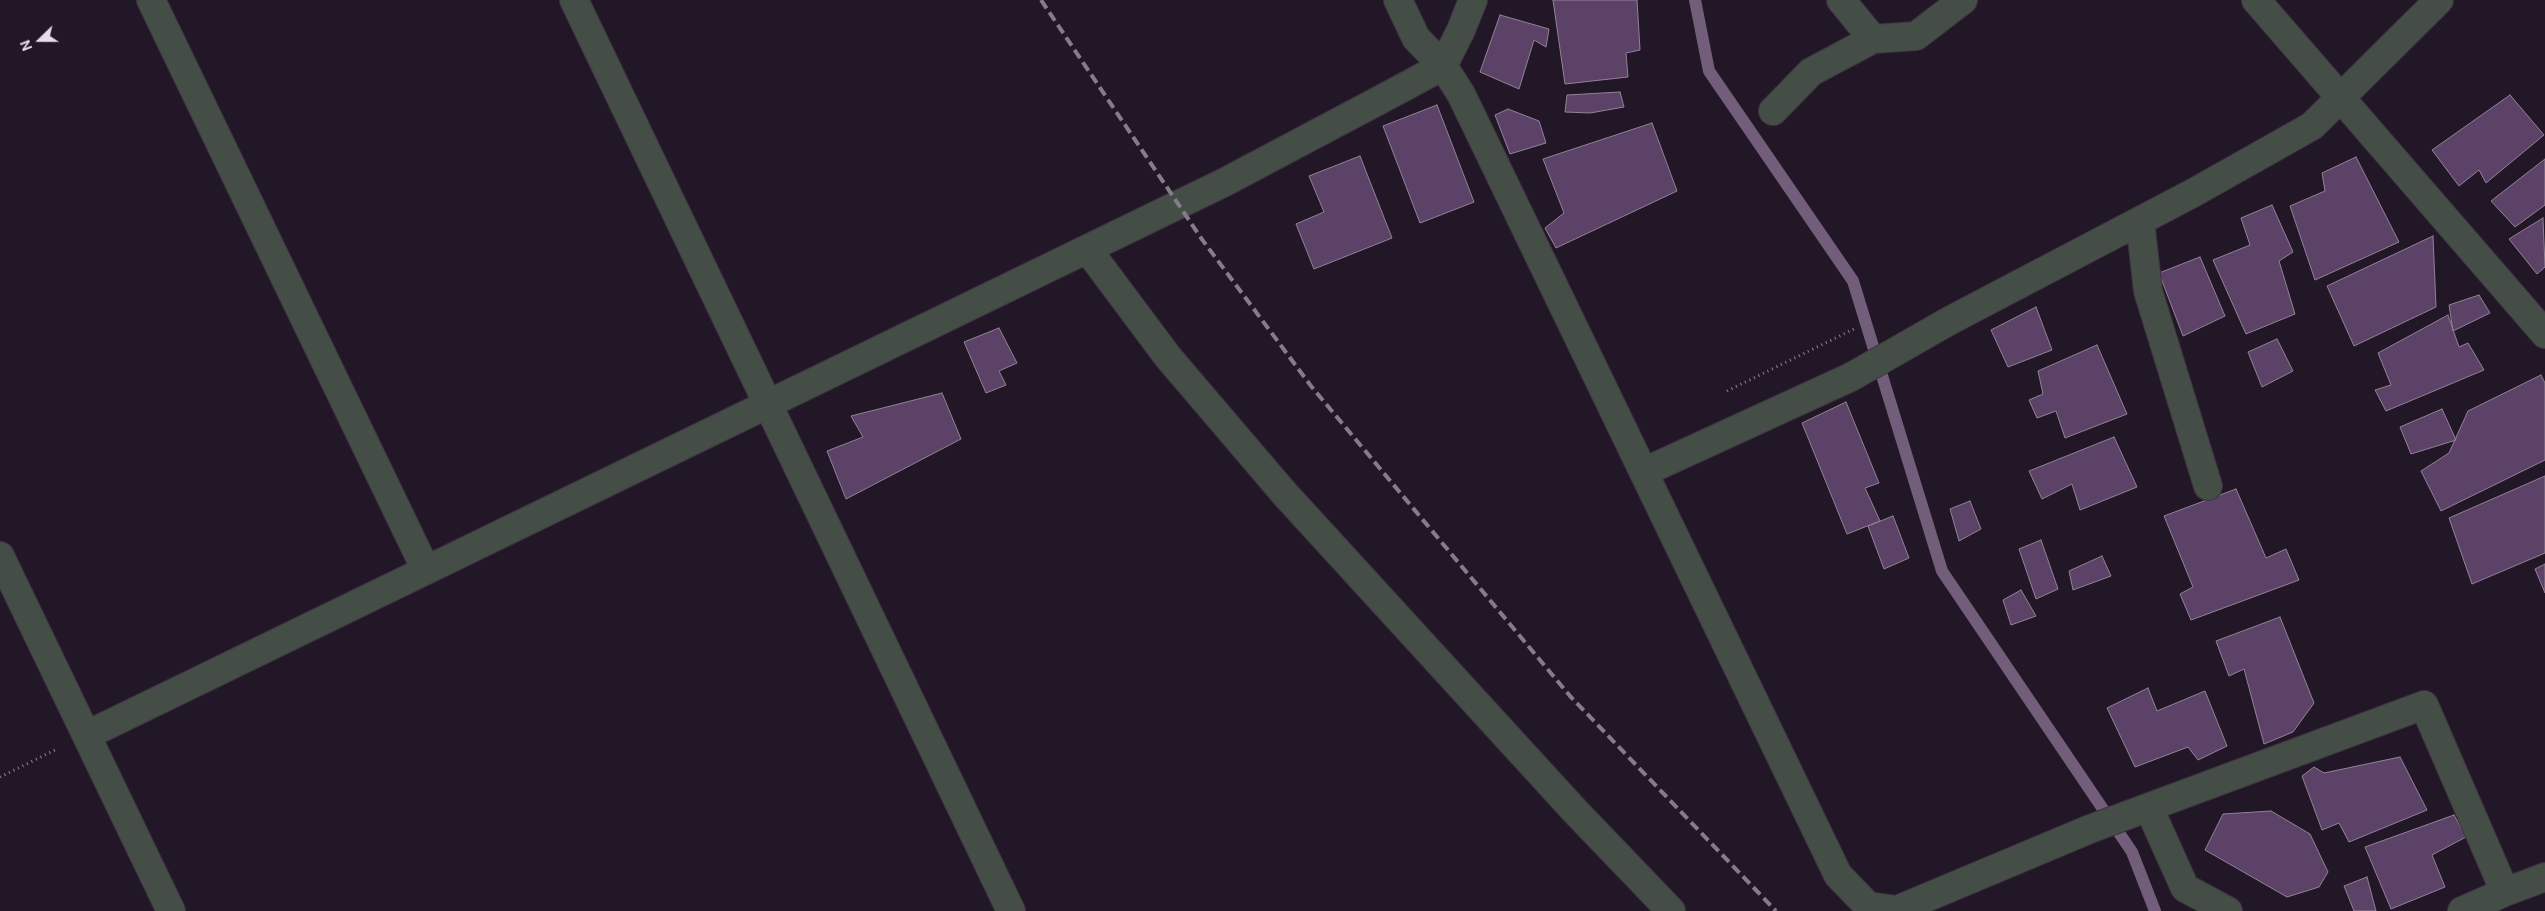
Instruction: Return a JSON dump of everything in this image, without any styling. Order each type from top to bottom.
[{"type":"street","points":[[152,0],[426,570]]},
{"type":"street","points":[[574,0],[1011,911]]},
{"type":"street","points":[[1398,0],[1416,38],[1443,66],[1461,94],[1838,875],[1868,906],[1897,910],[2090,829],[2424,705],[2505,892]]},
{"type":"street","points":[[87,735],[1225,182],[1443,66],[1473,0]]},
{"type":"street","points":[[1841,0],[1873,39]]},
{"type":"street","points":[[1773,111],[1811,72],[1873,39],[1916,36],[1963,0]]},
{"type":"street","points":[[2256,0],[2545,334]]},
{"type":"street","points":[[1644,472],[1851,377],[1949,321],[2140,221],[2312,126],[2439,0]]},
{"type":"street","points":[[2140,221],[2148,291],[2208,486]]},
{"type":"street","points":[[1088,250],[1168,357],[1284,493],[1575,811],[1671,911]]},
{"type":"street","points":[[0,556],[171,911]]},
{"type":"street","points":[[2149,808],[2185,888],[2228,911]]},
{"type":"street","points":[[2462,911],[2545,877]]},
{"type":"path","points":[[1723,393],[1854,328]]},
{"type":"path","points":[[0,776],[87,735]]},
{"type":"building","points":[[1553,0],[1637,0],[1640,50],[1626,53],[1628,77],[1565,84]]},
{"type":"building","points":[[1500,15],[1549,29],[1546,47],[1534,40],[1519,89],[1480,72]]},
{"type":"building","points":[[1620,92],[1624,107],[1590,113],[1565,112],[1567,95]]},
{"type":"building","points":[[2510,95],[2544,135],[2486,183],[2479,170],[2459,186],[2432,150]]},
{"type":"building","points":[[1437,105],[1474,202],[1420,223],[1383,126]]},
{"type":"building","points":[[1508,109],[1539,121],[1546,143],[1510,154],[1495,115]]},
{"type":"building","points":[[1652,123],[1677,191],[1556,248],[1545,228],[1564,213],[1543,159]]},
{"type":"building","points":[[1360,156],[1392,238],[1314,269],[1296,224],[1324,212],[1309,176]]},
{"type":"building","points":[[2356,157],[2399,242],[2315,280],[2290,206],[2325,191],[2322,173]]},
{"type":"building","points":[[2545,159],[2545,205],[2515,227],[2491,201]]},
{"type":"building","points":[[2272,205],[2293,252],[2279,261],[2295,314],[2246,334],[2213,260],[2250,245],[2241,218]]},
{"type":"building","points":[[2543,218],[2545,267],[2537,274],[2509,239]]},
{"type":"building","points":[[2433,236],[2436,307],[2354,346],[2327,286]]},
{"type":"building","points":[[2200,257],[2225,316],[2183,336],[2159,273]]},
{"type":"building","points":[[2479,295],[2490,313],[2453,331],[2449,305]]},
{"type":"building","points":[[2036,307],[2052,350],[2008,367],[1991,330]]},
{"type":"building","points":[[2448,315],[2459,347],[2468,343],[2484,370],[2386,411],[2375,390],[2391,385],[2378,353]]},
{"type":"building","points":[[999,328],[1017,363],[999,371],[1006,385],[986,393],[964,342]]},
{"type":"building","points":[[2277,339],[2293,371],[2262,387],[2248,352]]},
{"type":"building","points":[[2097,345],[2127,414],[2065,438],[2056,411],[2037,418],[2029,400],[2043,394],[2038,371]]},
{"type":"building","points":[[2541,375],[2545,383],[2545,460],[2441,511],[2421,471],[2449,453],[2468,411]]},
{"type":"building","points":[[942,393],[961,439],[846,499],[827,451],[863,437],[851,416]]},
{"type":"building","points":[[1846,402],[1879,483],[1865,488],[1880,521],[1847,534],[1802,423]]},
{"type":"building","points":[[2442,409],[2456,440],[2411,454],[2400,427]]},
{"type":"building","points":[[2114,437],[2137,487],[2080,510],[2072,484],[2042,499],[2029,471]]},
{"type":"building","points":[[2545,476],[2545,553],[2472,584],[2449,518]]},
{"type":"building","points":[[2236,489],[2266,558],[2286,549],[2299,580],[2191,620],[2180,594],[2193,587],[2164,516]]},
{"type":"building","points":[[1970,501],[1981,529],[1959,541],[1950,509]]},
{"type":"building","points":[[1893,516],[1909,558],[1884,569],[1868,526]]},
{"type":"building","points":[[2041,540],[2058,589],[2036,599],[2019,549]]},
{"type":"building","points":[[2102,556],[2111,576],[2073,590],[2069,571]]},
{"type":"building","points":[[2545,564],[2545,593],[2535,569]]},
{"type":"building","points":[[2021,590],[2036,616],[2011,625],[2003,600]]},
{"type":"building","points":[[2280,617],[2314,703],[2293,732],[2264,744],[2244,669],[2229,676],[2216,641]]},
{"type":"building","points":[[2148,688],[2157,711],[2205,691],[2227,746],[2198,760],[2188,747],[2135,767],[2107,708]]},
{"type":"building","points":[[2400,757],[2427,810],[2349,842],[2339,823],[2322,830],[2302,776],[2314,767],[2324,773]]},
{"type":"building","points":[[2271,811],[2310,834],[2328,872],[2319,887],[2287,897],[2205,850],[2223,814]]},
{"type":"building","points":[[2454,815],[2466,837],[2432,855],[2445,887],[2391,909],[2365,847]]},
{"type":"building","points":[[2367,877],[2376,911],[2354,911],[2344,886]]},
{"type":"waterway","points":[[1695,0],[1709,71],[1853,281],[1942,571],[2132,852],[2155,911]]},
{"type":"railway","points":[[1041,0],[1201,238],[1311,386],[1570,696],[1776,911]]}]
